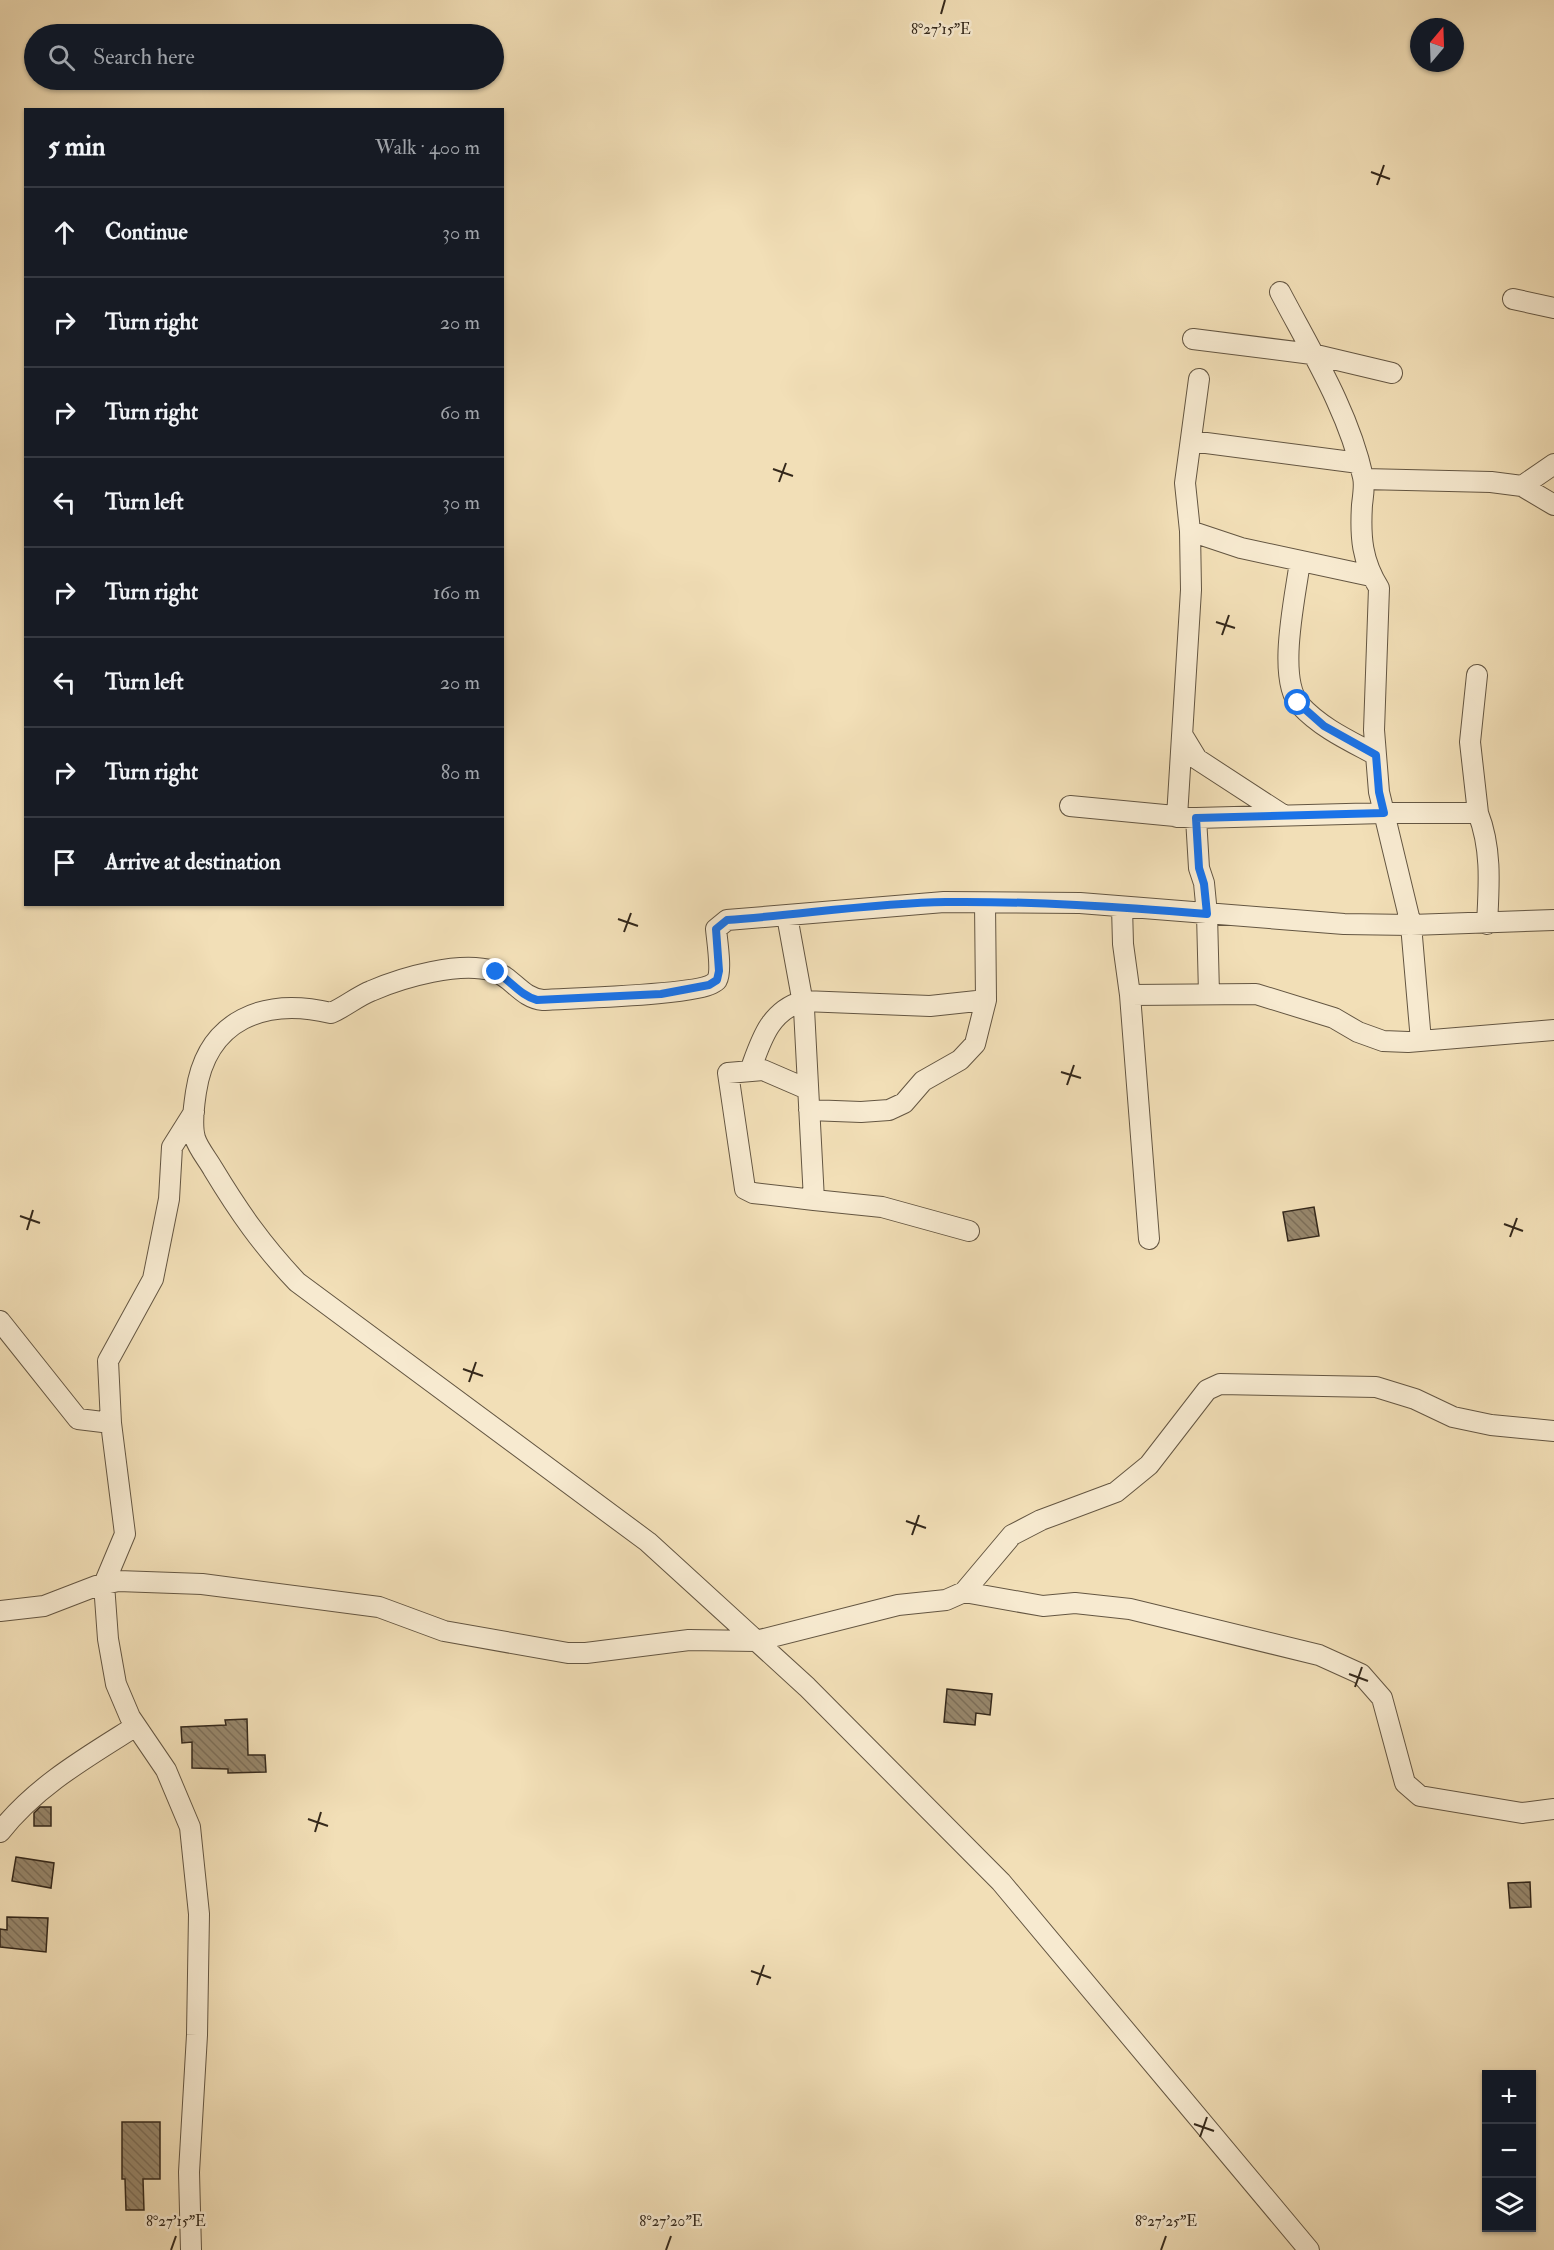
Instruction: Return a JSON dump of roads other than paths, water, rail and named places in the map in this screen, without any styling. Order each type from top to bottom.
[{"type":"street","points":[[1280,292],[1339,405],[1361,471],[1360,530],[1363,555],[1371,576],[1379,588],[1376,655],[1376,755],[1379,792],[1411,925],[1421,1041]]},
{"type":"street","points":[[1513,299],[1554,308]]},
{"type":"street","points":[[1193,339],[1312,354],[1392,373]]},
{"type":"street","points":[[1199,379],[1185,483],[1190,531],[1191,590],[1183,736],[1187,818],[1204,884],[1209,994]]},
{"type":"street","points":[[1191,441],[1361,471],[1522,486],[1554,505]]},
{"type":"street","points":[[1522,486],[1554,464]]},
{"type":"street","points":[[1190,531],[1241,548],[1371,576]]},
{"type":"street","points":[[1300,561],[1289,645],[1289,683],[1298,703],[1324,726],[1376,755]]},
{"type":"street","points":[[1477,675],[1470,742],[1478,813],[1485,832],[1489,879],[1487,924]]},
{"type":"street","points":[[1183,736],[1197,759],[1283,815]]},
{"type":"street","points":[[1070,806],[1187,818],[1478,813]]},
{"type":"street","points":[[809,1110],[861,1112],[888,1110],[904,1103],[923,1081],[960,1059],[975,1044],[986,1000],[985,903]]},
{"type":"street","points":[[1309,2250],[1001,1882],[807,1687],[648,1542],[297,1282],[263,1246],[237,1209],[195,1138],[194,1112],[203,1063],[215,1042],[231,1024],[259,1010],[309,1008],[331,1013],[370,991],[429,973],[478,967],[496,972],[512,981],[530,998],[543,1000],[661,994],[700,987],[717,980],[719,971],[716,929],[727,920],[867,907],[1080,903],[1332,923],[1487,924],[1554,920]]},
{"type":"street","points":[[1122,907],[1123,944],[1130,995],[1149,1239]]},
{"type":"street","points":[[787,915],[803,1001],[814,1200]]},
{"type":"street","points":[[1130,995],[1256,994],[1334,1018],[1358,1032],[1383,1041],[1421,1041],[1554,1030]]},
{"type":"street","points":[[750,1071],[768,1025],[790,1005],[803,1001],[930,1006],[986,1000]]},
{"type":"street","points":[[807,1089],[763,1070],[728,1073],[745,1189],[753,1192],[882,1207],[969,1231]]},
{"type":"street","points":[[191,2250],[189,2172],[197,2035],[199,1914],[190,1827],[166,1770],[136,1726],[116,1684],[108,1639],[104,1584],[124,1534],[111,1423],[108,1361],[153,1279],[169,1199],[172,1147],[194,1112]]},
{"type":"street","points":[[0,1321],[78,1419],[111,1423]]},
{"type":"street","points":[[0,1611],[44,1606],[104,1584],[148,1581],[202,1584],[354,1603],[404,1614],[444,1631],[568,1653],[586,1653],[682,1641],[756,1641],[898,1605],[946,1600],[964,1592],[1012,1535],[1041,1520],[1116,1492],[1149,1465],[1207,1390],[1220,1384],[1376,1387],[1415,1399],[1453,1417],[1491,1425],[1554,1431]]},
{"type":"street","points":[[964,1592],[1043,1606],[1075,1603],[1130,1609],[1319,1655],[1361,1674],[1382,1698],[1405,1783],[1412,1792],[1469,1806],[1522,1813],[1554,1809]]},
{"type":"street","points":[[0,1832],[61,1773],[136,1726]]}]
